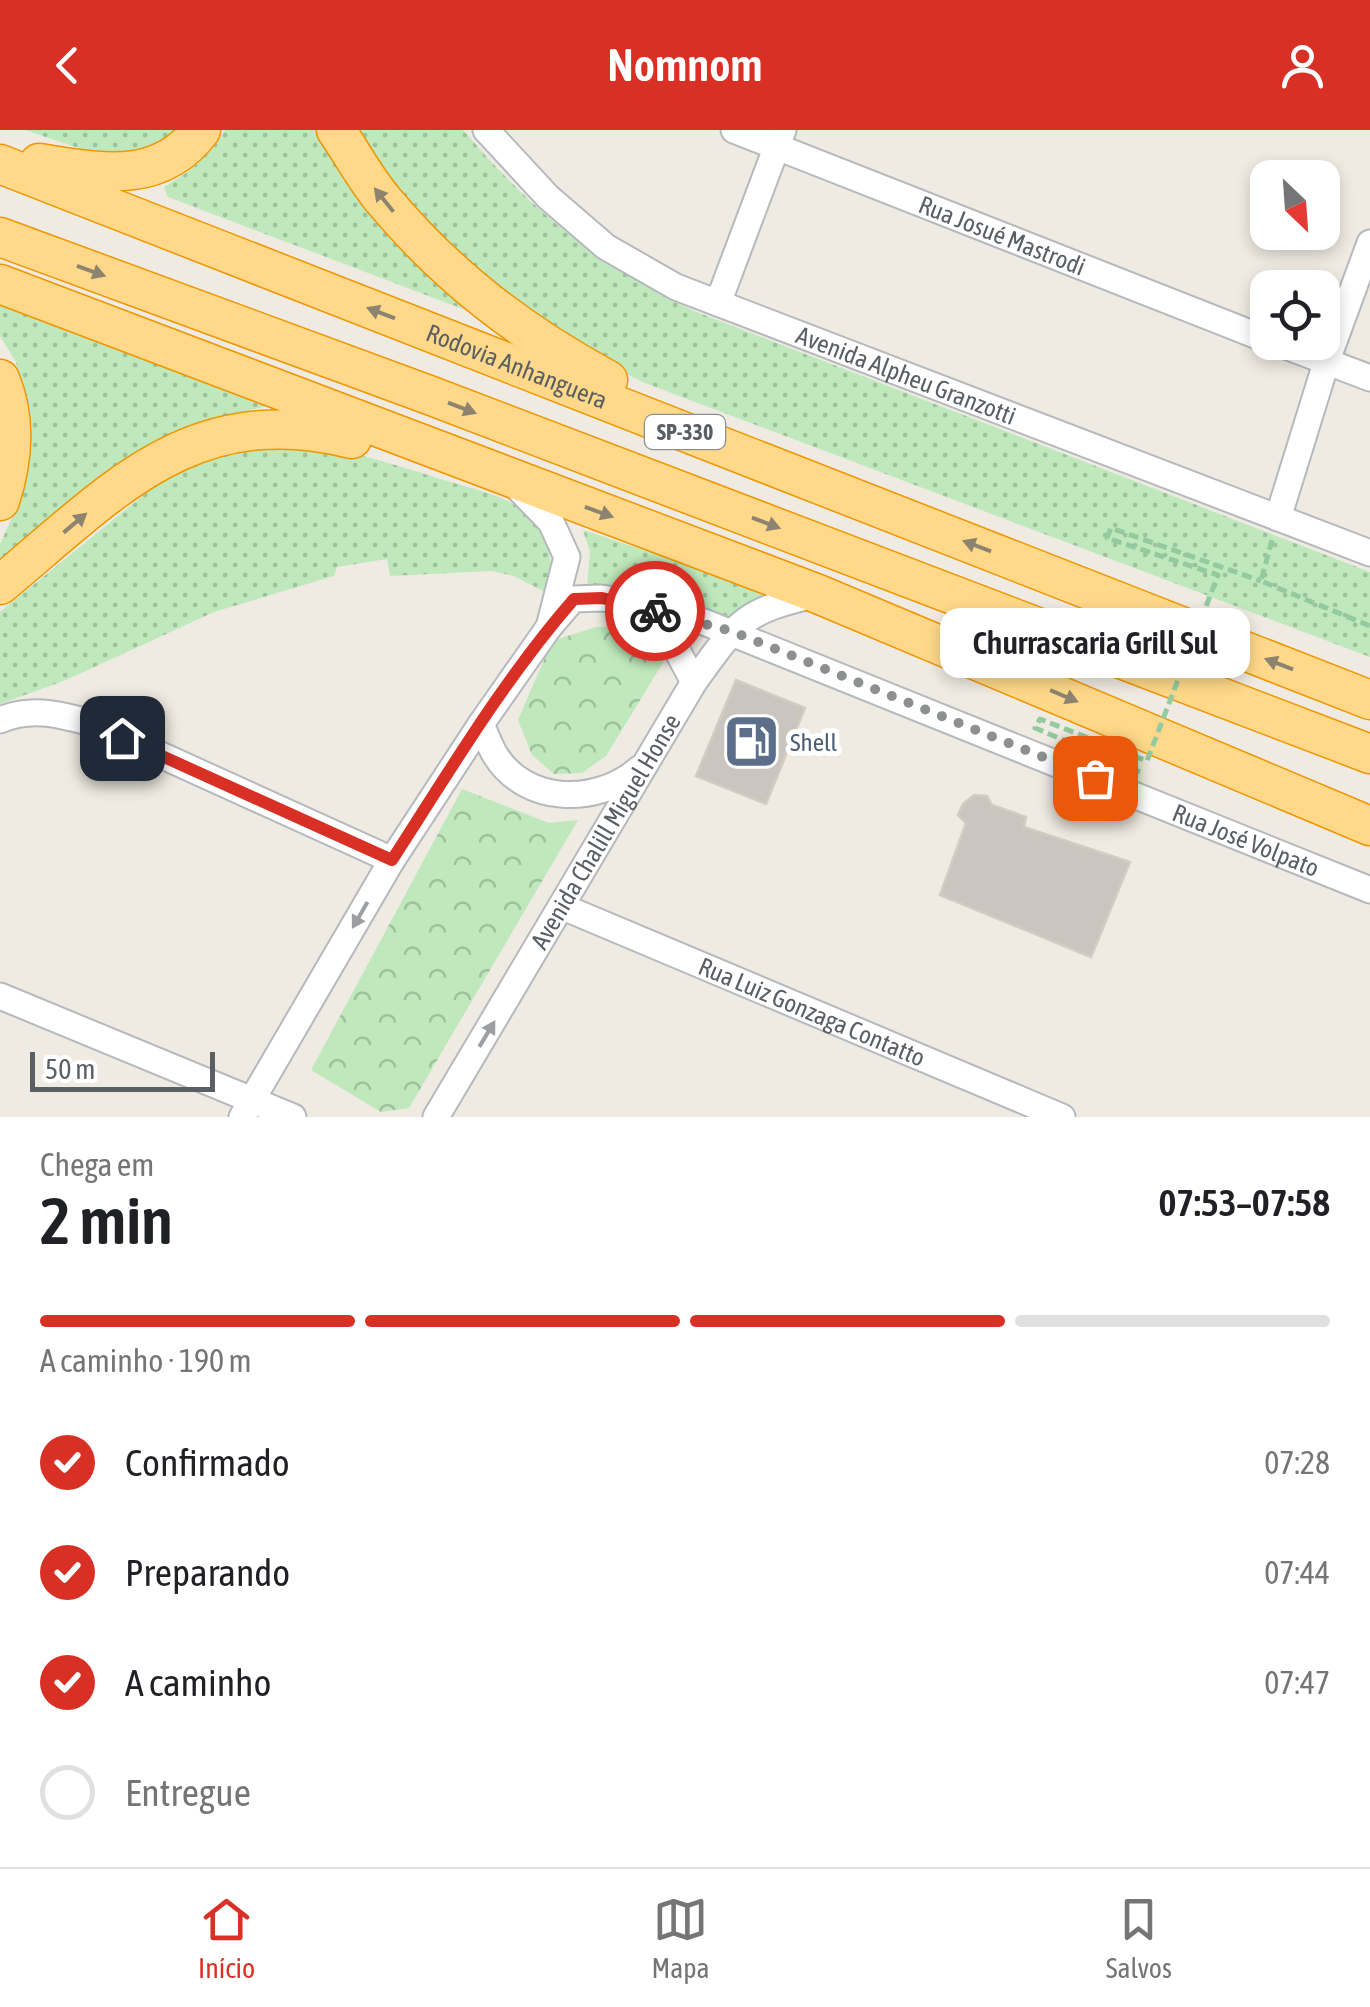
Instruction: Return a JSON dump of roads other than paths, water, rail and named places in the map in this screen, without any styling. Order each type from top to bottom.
[{"type":"highway","points":[[0,160],[140,172],[180,152],[201,130]]},
{"type":"highway","points":[[336,130],[381,198],[440,262],[493,309],[554,350],[640,398],[718,426],[778,468]]},
{"type":"highway","name":"Rodovia Anhanguera","points":[[0,160],[1361,695]]},
{"type":"highway","name":"SP-330","points":[[0,237],[428,395],[1370,754]]},
{"type":"highway","points":[[0,284],[818,594],[1370,826]]},
{"type":"highway","points":[[0,379],[10,415],[12,444],[0,502]]},
{"type":"highway","points":[[0,585],[141,470],[176,451],[218,436],[269,427],[315,429],[502,476]]},
{"type":"street","name":"Avenida Alpheu Granzotti","points":[[486,130],[548,197],[606,247],[676,287],[1370,553]]},
{"type":"street","name":"Rua Josué Mastrodi","points":[[734,130],[780,138],[1250,333]]},
{"type":"street","points":[[718,303],[780,138]]},
{"type":"street","points":[[1278,518],[1326,363],[1370,243]]},
{"type":"street","points":[[1319,360],[1370,378]]},
{"type":"street","points":[[502,476],[551,522],[567,557],[550,627]]},
{"type":"street","name":"Avenida Chalill Miguel Honse","points":[[436,1117],[694,682],[731,631],[774,604],[818,594]]},
{"type":"street","points":[[246,1109],[392,860],[481,724],[574,599],[615,600],[656,611],[694,682]]},
{"type":"street","name":"Rua José Volpato","points":[[656,611],[731,631],[1370,890]]},
{"type":"street","points":[[0,720],[20,712],[49,712],[88,722],[392,860]]},
{"type":"street","points":[[481,724],[495,756],[521,781],[554,795],[589,796],[623,784],[650,760]]},
{"type":"street","name":"Rua Luiz Gonzaga Contatto","points":[[563,907],[1062,1117]]},
{"type":"street","points":[[0,996],[246,1109],[293,1117]]},
{"type":"place","name":"Shell","points":[[751,742]]},
{"type":"place","name":"Churrascaria Grill Sul","points":[[1095,778]]}]
